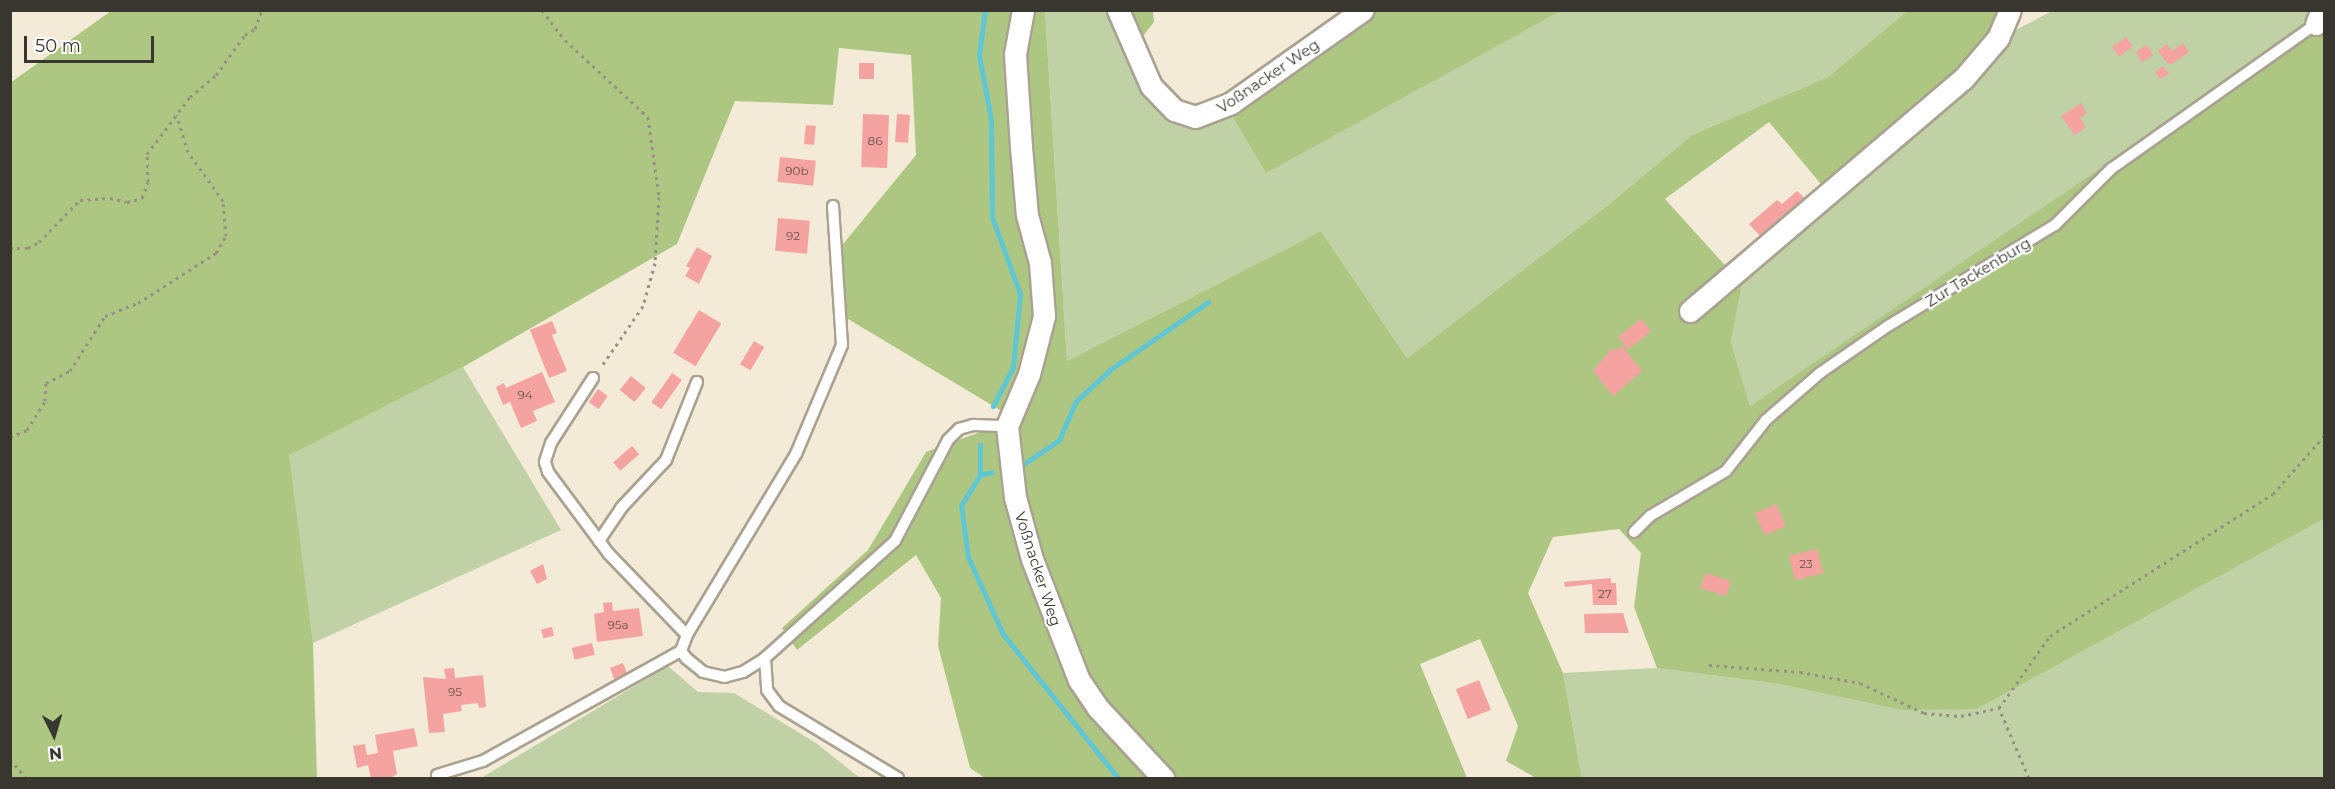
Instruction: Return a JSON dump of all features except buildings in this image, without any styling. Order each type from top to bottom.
[{"type":"street","points":[[1007,426],[1029,374],[1044,316],[1040,263],[1027,215],[1021,147],[1015,54],[1023,10]]},
{"type":"street","name":"Voßnacker Weg","points":[[1118,10],[1151,86],[1174,110],[1195,117],[1231,103],[1363,10]]},
{"type":"street","points":[[1690,311],[1963,79],[1998,38],[2010,10]]},
{"type":"street","name":"Voßnacker Weg","points":[[1007,426],[1022,528],[1064,646],[1098,708],[1163,778]]},
{"type":"lane","name":"Zur Tackenburg","points":[[1634,532],[1650,516],[1726,471],[1766,420],[1820,373],[1888,326],[2055,225],[2111,169],[2319,17]]},
{"type":"lane","points":[[437,775],[483,761],[681,651],[687,634],[796,454],[842,345],[833,206]]},
{"type":"lane","points":[[593,378],[551,443],[545,462],[553,482],[599,541],[687,634]]},
{"type":"lane","points":[[599,541],[621,508],[666,460],[697,382]]},
{"type":"lane","points":[[681,651],[703,672],[724,677],[743,672],[765,658],[895,542],[948,440],[959,429],[972,425],[1007,426]]},
{"type":"lane","points":[[765,658],[767,690],[779,705],[898,778]]},
{"type":"path","points":[[10,248],[28,248],[39,242],[80,200],[110,198],[127,202],[142,198],[148,182],[147,154],[202,85],[216,75],[245,35],[255,29],[262,10]]},
{"type":"path","points":[[542,10],[565,40],[648,117],[658,177],[658,240],[651,282],[635,320],[593,378]]},
{"type":"path","points":[[10,437],[27,430],[45,401],[46,382],[70,371],[86,341],[105,316],[138,303],[216,253],[226,236],[223,201],[188,152],[177,116]]},
{"type":"path","points":[[1708,665],[1789,671],[1860,683],[1924,712],[1961,716],[1999,708],[2050,636],[2273,494],[2325,436]]},
{"type":"path","points":[[10,667],[10,696]]},
{"type":"path","points":[[1999,708],[2029,778]]},
{"type":"path","points":[[10,759],[26,778]]},
{"type":"green space","points":[[111,11],[1045,11],[1067,361],[1321,231],[1407,358],[1607,206],[1692,135],[1828,77],[1907,11],[2015,11],[2010,33],[1953,103],[1836,202],[1769,122],[1665,199],[1742,284],[1731,342],[1750,406],[2324,17],[2324,519],[1977,709],[1903,710],[1780,684],[1657,668],[1634,607],[1641,553],[1619,529],[1553,537],[1528,593],[1563,673],[1582,778],[1536,778],[1506,761],[1518,726],[1480,639],[1420,664],[1467,778],[985,778],[970,768],[938,646],[941,598],[916,555],[797,650],[782,628],[868,550],[926,452],[1015,419],[843,316],[839,249],[916,155],[911,55],[839,48],[833,105],[735,101],[677,244],[463,367],[289,455],[313,643],[317,778],[11,778],[10,83]]},
{"type":"green space","points":[[1045,11],[1113,11],[1163,110],[1227,107],[1266,172],[1561,11],[1907,11],[1828,77],[1692,135],[1607,206],[1407,358],[1321,231],[1067,361]]},
{"type":"green space","points":[[1113,11],[1153,11],[1154,22],[1129,54]]},
{"type":"green space","points":[[1370,11],[1561,11],[1266,173],[1227,107]]},
{"type":"green space","points":[[2052,11],[2322,11],[2312,23],[2099,172],[1750,406],[1731,342],[1742,284],[1953,103],[2010,33]]},
{"type":"green space","points":[[463,367],[561,530],[313,643],[288,455]]},
{"type":"green space","points":[[2324,519],[2324,778],[1582,778],[1563,673],[1657,668],[1977,709]]},
{"type":"green space","points":[[668,666],[698,692],[734,693],[816,743],[860,778],[481,778]]},
{"type":"waterway","points":[[985,10],[979,55],[991,120],[992,217],[1020,294],[1013,367],[993,406]]},
{"type":"waterway","points":[[1022,465],[1059,440],[1076,401],[1111,369],[1208,302]]},
{"type":"waterway","points":[[980,445],[980,475],[961,505],[968,557],[1003,634],[1118,778]]},
{"type":"waterway","points":[[980,475],[992,472]]}]
